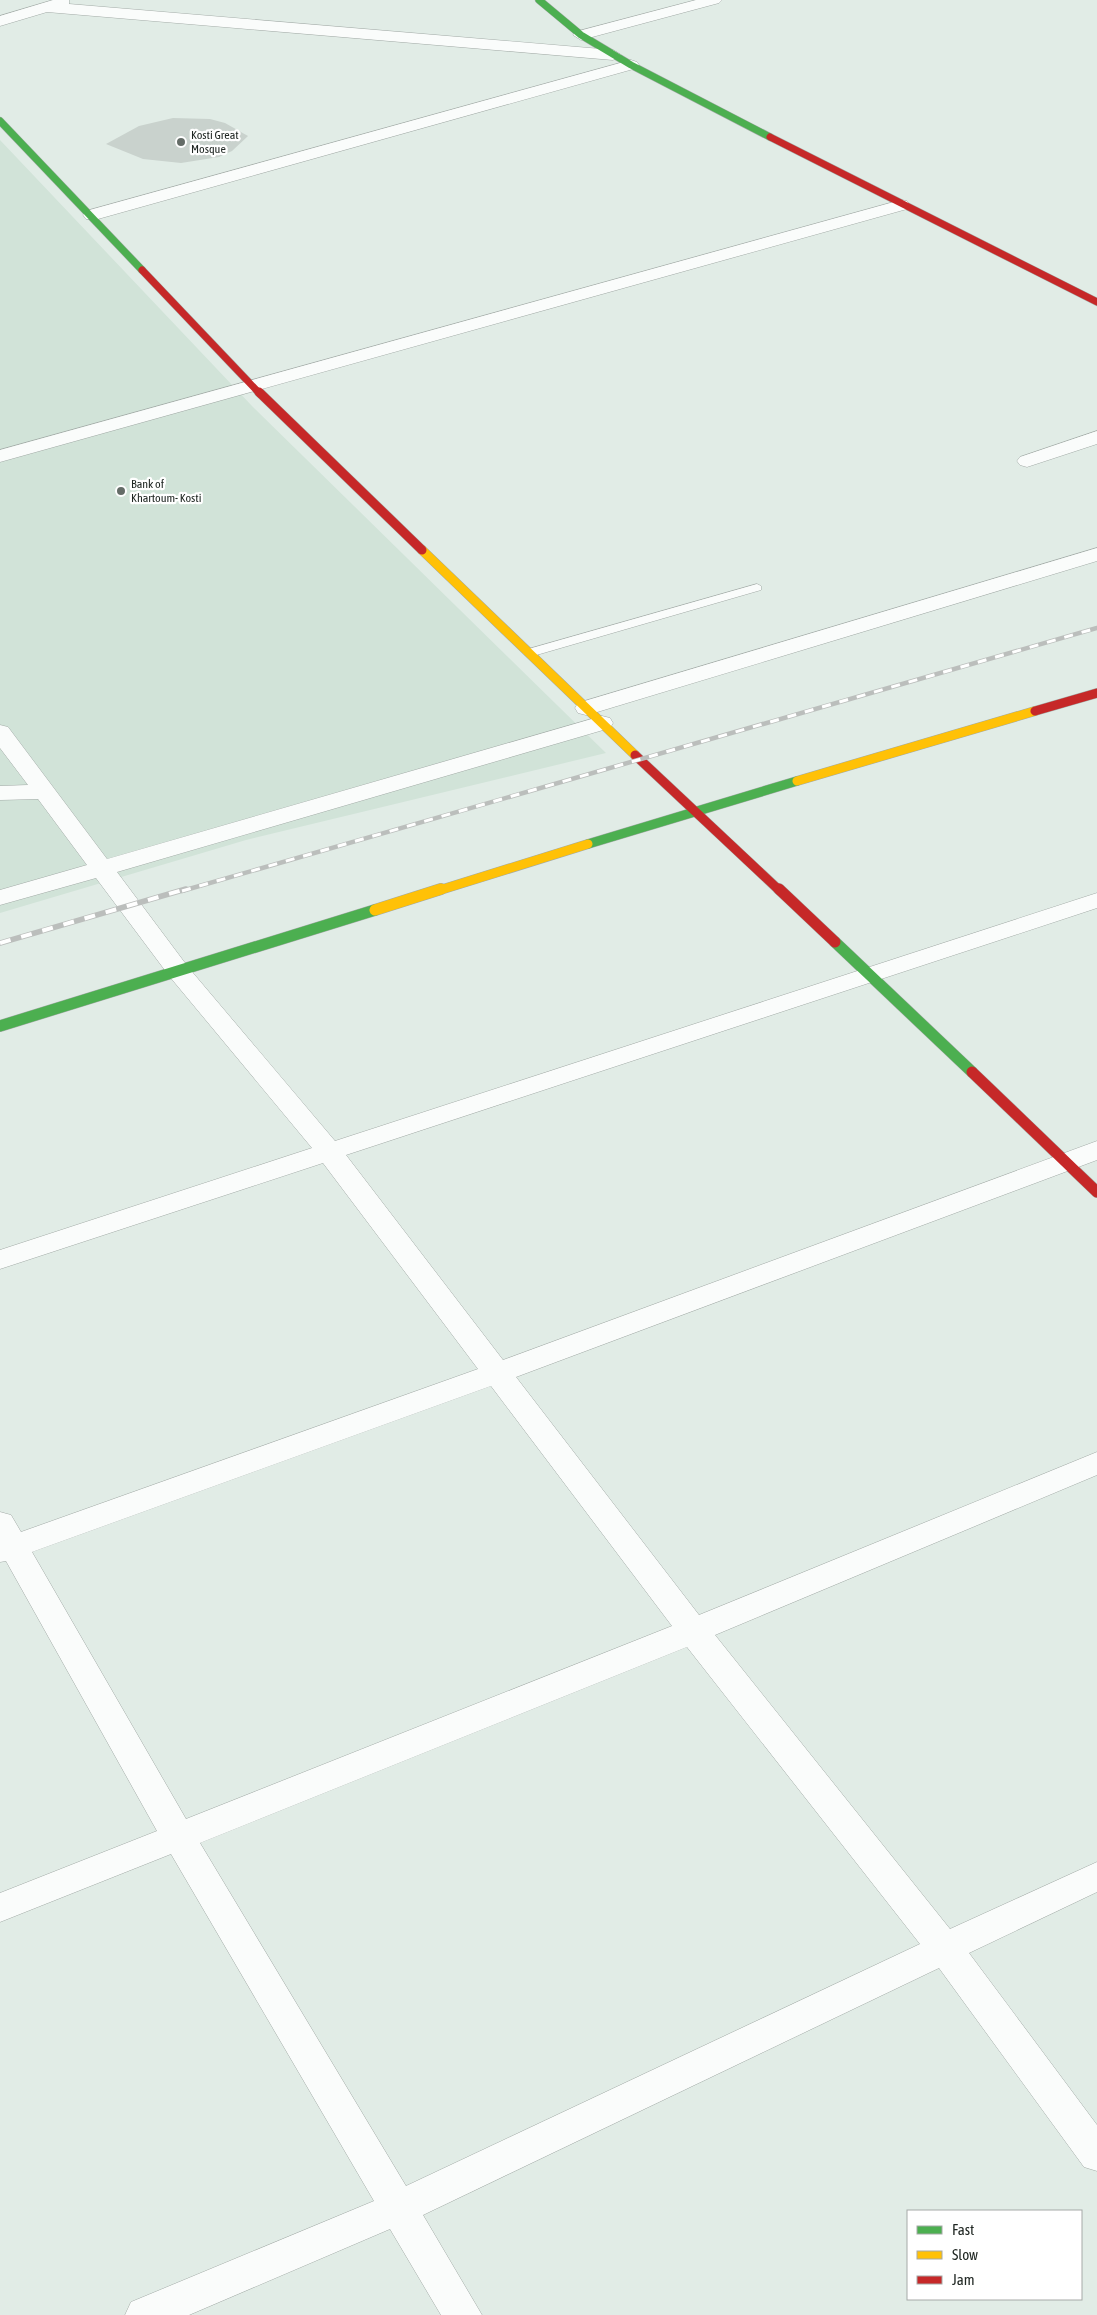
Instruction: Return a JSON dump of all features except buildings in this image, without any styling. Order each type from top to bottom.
[{"type":"main road","points":[[539,0],[581,36],[631,65],[901,205],[1097,302]]},
{"type":"main road","points":[[0,121],[92,215],[156,288],[252,386],[693,811],[873,976],[1097,1192]]},
{"type":"main road","points":[[0,139],[15,135]]},
{"type":"main road","points":[[0,1026],[693,811],[1097,693]]},
{"type":"street","points":[[0,20],[72,0]]},
{"type":"street","points":[[581,36],[714,0]]},
{"type":"street","points":[[47,7],[613,55]]},
{"type":"street","points":[[92,215],[631,65]]},
{"type":"street","points":[[0,456],[901,205]]},
{"type":"street","points":[[1027,461],[1097,437]]},
{"type":"street","points":[[0,898],[103,870],[594,716],[1097,554]]},
{"type":"street","points":[[0,732],[179,972],[328,1150],[693,1631],[945,1949],[1097,2155]]},
{"type":"street","points":[[0,793],[45,792]]},
{"type":"street","points":[[0,1260],[328,1150],[873,976],[1097,900]]},
{"type":"street","points":[[462,2315],[4,1540],[498,1373],[1097,1150]]},
{"type":"street","points":[[0,1908],[693,1631],[1097,1464]]},
{"type":"street","points":[[145,2315],[400,2208],[1097,1876]]},
{"type":"lane","points":[[529,653],[758,588]]},
{"type":"shaded area","points":[[0,140],[252,406],[606,753],[246,840],[0,913]]},
{"type":"railway","points":[[182,891],[1097,628]]},
{"type":"railway","points":[[0,943],[186,889]]},
{"type":"traffic: fast","points":[[539,0],[581,35],[631,65],[770,137]]},
{"type":"traffic: fast","points":[[0,121],[92,215],[142,270]]},
{"type":"traffic: fast","points":[[588,844],[797,781]]},
{"type":"traffic: fast","points":[[0,1026],[375,910]]},
{"type":"traffic: fast","points":[[835,942],[972,1072]]},
{"type":"traffic: slow","points":[[422,550],[635,755]]},
{"type":"traffic: slow","points":[[797,781],[1035,711]]},
{"type":"traffic: slow","points":[[375,910],[588,844]]},
{"type":"traffic: jam","points":[[770,137],[1097,302]]},
{"type":"traffic: jam","points":[[142,270],[252,386],[422,550]]},
{"type":"traffic: jam","points":[[1035,711],[1097,693]]},
{"type":"traffic: jam","points":[[635,755],[835,942]]},
{"type":"traffic: jam","points":[[972,1072],[1097,1192]]},
{"type":"place","name":"Kosti Great Mosque","points":[[181,142]]},
{"type":"place","name":"Bank of Khartoum- Kosti","points":[[121,491]]}]
